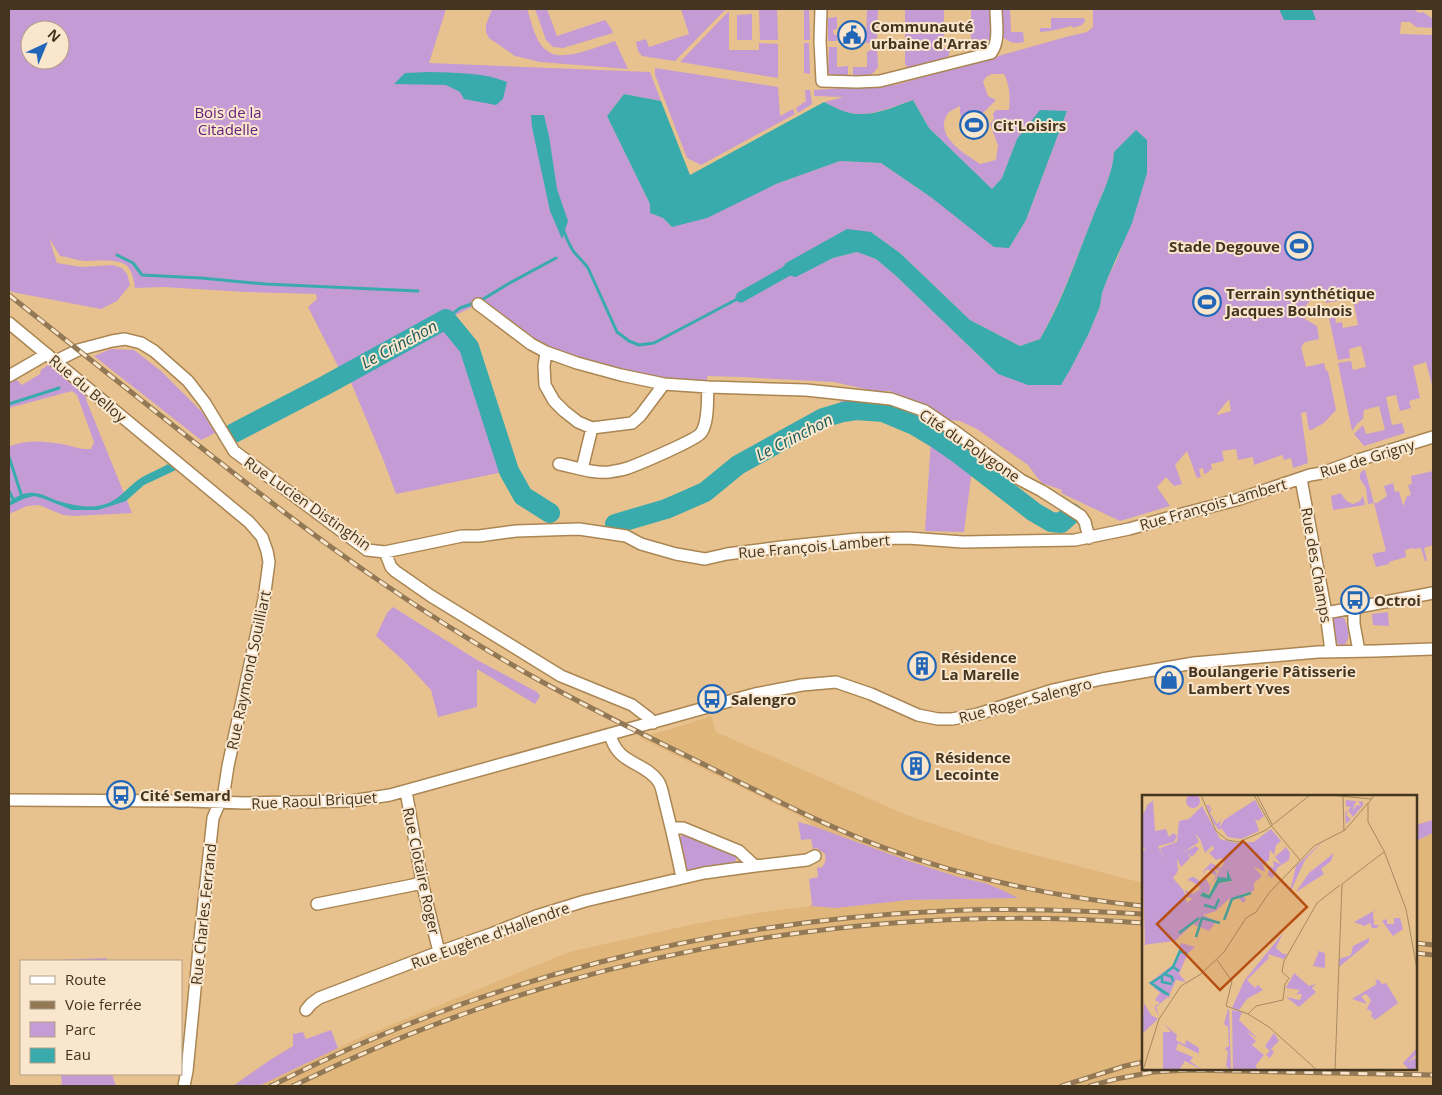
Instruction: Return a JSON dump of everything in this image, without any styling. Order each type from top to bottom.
[{"type":"street","points":[[821,9],[822,81],[857,82],[880,81],[991,53],[996,47],[997,40],[996,9]]},
{"type":"street","name":"Cité du Polygone","points":[[478,304],[531,344],[546,352],[621,375],[664,384],[806,390],[863,395],[891,399],[924,411],[1021,480],[1081,516],[1085,522],[1089,538]]},
{"type":"street","name":"Rue du Belloy","points":[[9,322],[249,522],[262,538]]},
{"type":"street","name":"Rue Lucien Distinghin","points":[[9,376],[51,357],[112,341],[125,339],[141,343],[154,351],[188,381],[205,402],[234,451],[368,550],[385,552],[395,572],[560,676],[632,705],[653,723]]},
{"type":"street","points":[[546,352],[544,366],[545,385],[554,400],[578,422],[592,428],[632,423],[640,416],[664,384]]},
{"type":"street","points":[[559,464],[608,472],[627,468],[700,435],[704,428],[708,387]]},
{"type":"street","points":[[582,469],[592,428]]},
{"type":"street","name":"Rue de Grigny","points":[[1301,479],[1433,437]]},
{"type":"street","name":"Rue François Lambert","points":[[385,552],[462,536],[479,536],[516,531],[579,529],[626,536],[640,544],[667,552],[705,559],[727,554],[858,539],[908,538],[963,542],[1076,540],[1129,529],[1236,500],[1301,479]]},
{"type":"street","name":"Rue des Champs","points":[[1301,479],[1326,613],[1331,651]]},
{"type":"street","name":"Rue Raymond Souilliart","points":[[219,803],[224,792],[264,599],[269,562],[262,538]]},
{"type":"street","points":[[1326,613],[1433,593]]},
{"type":"street","name":"Rue des Champs","points":[[1354,608],[1354,624],[1359,651]]},
{"type":"street","name":"Rue Roger Salengro","points":[[610,734],[754,694],[802,685],[836,682],[871,694],[918,715],[938,720],[960,719],[1053,690],[1102,679],[1194,663],[1331,651],[1375,652],[1433,649]]},
{"type":"street","points":[[610,734],[620,753],[659,781],[672,828],[682,878]]},
{"type":"street","name":"Rue Raoul Briquet","points":[[9,800],[190,801],[219,803],[350,801],[406,791],[610,734]]},
{"type":"street","name":"Rue Clotaire Roger","points":[[406,791],[422,882],[438,952]]},
{"type":"street","name":"Rue Charles Ferrand","points":[[184,1086],[213,818],[219,803]]},
{"type":"street","points":[[672,828],[683,828],[739,851],[754,866]]},
{"type":"street","name":"Rue Eugène d'Hallendre","points":[[306,1010],[319,998],[536,916],[585,901],[704,873],[807,860],[815,856]]},
{"type":"street","points":[[317,904],[422,882]]},
{"type":"shaded area","points":[[711,716],[716,732],[909,816],[997,845],[1142,883],[1142,1070],[1417,1070],[1417,825],[1433,820],[1433,1086],[259,1086],[359,1038],[569,952],[694,924],[811,906],[836,908],[908,900],[1017,898],[985,883],[958,877],[906,860],[813,826],[801,817],[638,737],[668,730]]},
{"type":"green space","name":"Bois de la Citadelle","points":[[9,9],[446,9],[429,63],[650,72],[661,101],[624,94],[607,116],[650,204],[650,213],[663,218],[672,227],[776,184],[840,161],[881,163],[1009,248],[1026,220],[1067,111],[1017,139],[1002,178],[992,189],[929,128],[913,100],[879,111],[854,114],[824,102],[844,97],[814,96],[814,90],[895,85],[1087,32],[1093,27],[1093,9],[1413,9],[1419,13],[1423,12],[1433,19],[1433,28],[1416,27],[1410,22],[1401,22],[1400,34],[1433,35],[1433,389],[1426,362],[1413,366],[1420,398],[1409,401],[1411,408],[1400,411],[1396,395],[1386,397],[1392,425],[1402,423],[1405,433],[1364,446],[1354,434],[1363,425],[1366,434],[1385,430],[1379,406],[1364,410],[1363,419],[1352,431],[1338,363],[1351,361],[1353,370],[1366,367],[1361,346],[1349,349],[1350,358],[1338,360],[1329,318],[1335,317],[1336,323],[1342,322],[1343,328],[1358,325],[1354,304],[1359,303],[1358,297],[1326,303],[1325,294],[1314,296],[1303,309],[1305,319],[1317,326],[1319,339],[1305,342],[1301,347],[1306,367],[1324,363],[1326,371],[1328,371],[1336,410],[1324,423],[1311,430],[1309,430],[1306,412],[1301,413],[1308,463],[1293,468],[1291,458],[1284,460],[1282,455],[1254,465],[1253,457],[1238,460],[1236,449],[1222,451],[1224,461],[1211,464],[1212,470],[1204,474],[1203,468],[1199,469],[1201,477],[1197,478],[1187,451],[1175,465],[1182,484],[1174,486],[1166,477],[1157,487],[1170,506],[1120,521],[1061,493],[1062,490],[1042,483],[1028,465],[977,429],[960,421],[937,419],[932,428],[1025,498],[1052,515],[1060,516],[1067,508],[1077,515],[1066,526],[1051,531],[972,469],[964,532],[925,531],[931,440],[882,415],[858,412],[846,413],[825,420],[757,456],[735,470],[703,495],[677,507],[618,528],[613,523],[666,507],[700,493],[731,466],[759,448],[840,409],[841,394],[891,399],[891,391],[874,391],[834,382],[741,377],[707,376],[708,387],[664,384],[546,352],[478,304],[452,317],[473,347],[483,372],[512,471],[527,496],[551,511],[549,514],[528,501],[520,492],[508,471],[396,494],[350,380],[230,445],[228,441],[344,378],[308,307],[317,299],[316,294],[163,287],[135,288],[130,270],[123,263],[107,260],[84,261],[60,256],[49,238],[57,263],[81,267],[113,265],[122,268],[127,274],[130,285],[117,301],[101,309],[12,292],[9,289]],"holes":[[[992,74],[1004,74],[1006,78],[1009,110],[996,110],[993,114],[994,119],[990,124],[998,145],[996,160],[980,164],[951,142],[947,136],[944,123],[949,112],[960,106],[960,113],[964,124],[980,116],[996,100],[988,96],[983,82],[986,77]],[[1123,144],[1147,157],[1147,173],[1118,257],[1102,293],[1100,306],[1071,368],[998,374],[895,275],[876,259],[857,252],[833,258],[796,276],[778,273],[786,263],[871,232],[900,253],[970,320],[1020,346],[1040,339],[1062,293],[1104,191],[1112,168],[1114,152]],[[1229,399],[1231,411],[1217,415],[1217,414]]]},
{"type":"green space","points":[[492,9],[527,9],[541,45],[544,49],[556,55],[579,53],[615,41],[628,69],[540,62],[515,56],[489,38],[486,32],[486,25]]},
{"type":"green space","points":[[535,9],[547,9],[557,36],[605,20],[613,33],[563,48],[553,47],[546,40]]},
{"type":"green space","points":[[681,9],[726,9],[675,61],[642,56],[638,51],[636,42],[646,39],[649,47],[689,34]]},
{"type":"green space","points":[[759,9],[777,9],[778,40],[760,40]]},
{"type":"green space","points":[[804,9],[809,9],[810,40],[804,40]]},
{"type":"green space","points":[[867,9],[878,9],[877,38],[866,44]]},
{"type":"green space","points":[[905,9],[944,9],[944,48],[950,48],[949,56],[921,66],[908,68],[905,64]]},
{"type":"green space","points":[[971,9],[991,9],[992,30],[989,41],[985,45],[971,51]]},
{"type":"green space","points":[[1000,9],[1010,9],[1011,32],[1023,32],[1024,42],[1012,42],[1002,36]]},
{"type":"green space","points":[[729,11],[729,50],[759,50],[759,43],[778,44],[778,78],[680,62]]},
{"type":"green space","points":[[752,14],[752,40],[737,40],[737,15]]},
{"type":"green space","points":[[837,17],[837,29],[833,30],[834,35],[837,35],[837,41],[828,41],[828,18]]},
{"type":"green space","points":[[1051,18],[1084,18],[1085,21],[1082,25],[1073,28],[1072,26],[1040,32],[1040,28],[1051,28]]},
{"type":"green space","points":[[804,43],[809,43],[810,74],[804,73]]},
{"type":"green space","points":[[829,47],[837,47],[837,67],[848,66],[848,76],[835,76],[828,72]]},
{"type":"green space","points":[[877,47],[878,67],[876,70],[867,75],[853,76],[853,67],[867,67],[867,52]]},
{"type":"green space","points":[[655,68],[778,87],[780,116],[793,109],[795,114],[701,165],[687,158],[655,75]]},
{"type":"green space","points":[[805,90],[810,90],[812,104],[798,113],[796,108],[806,101]]},
{"type":"green space","points":[[111,349],[134,350],[161,371],[202,412],[215,433],[201,440],[94,356]]},
{"type":"green space","points":[[49,364],[85,394],[132,513],[74,516],[63,515],[39,505],[27,506],[9,514],[9,444],[10,446],[38,441],[91,449],[94,442],[77,395],[72,391],[9,408],[9,382],[15,378],[22,385],[40,374],[41,370]]},
{"type":"green space","points":[[1365,470],[1374,503],[1368,504],[1366,488],[1360,479],[1360,474]]},
{"type":"green space","points":[[1433,471],[1433,545],[1424,548],[1427,561],[1425,561],[1421,548],[1413,548],[1405,550],[1406,557],[1376,567],[1372,554],[1386,551],[1374,503],[1387,496],[1384,486],[1393,483],[1395,492],[1399,491],[1403,506],[1407,496],[1411,495],[1408,485],[1412,484],[1411,476]]},
{"type":"green space","points":[[1341,493],[1346,500],[1353,504],[1360,501],[1363,496],[1365,505],[1333,510],[1331,496]]},
{"type":"green space","points":[[393,607],[477,660],[537,692],[540,696],[535,704],[477,669],[477,707],[438,717],[431,690],[405,662],[376,636],[387,613]]},
{"type":"green space","points":[[1388,612],[1389,626],[1373,625],[1372,614]]},
{"type":"green space","points":[[1336,616],[1344,618],[1348,629],[1348,640],[1343,646],[1333,638],[1331,624]]},
{"type":"green space","points":[[1433,820],[1433,833],[1417,841],[1417,825]]},
{"type":"green space","points":[[798,822],[958,877],[985,883],[1018,898],[908,900],[836,908],[811,906],[809,879],[818,877],[817,867],[821,868],[824,865],[825,854],[817,848],[813,849],[811,839],[801,840]]},
{"type":"green space","points":[[687,834],[737,856],[735,863],[690,871],[684,867],[679,840],[681,836]]},
{"type":"green space","points":[[107,958],[107,960],[56,960]]},
{"type":"green space","points":[[331,1030],[338,1048],[259,1086],[233,1086],[293,1046],[293,1034],[303,1032],[306,1039]]},
{"type":"green space","points":[[61,1075],[112,1075],[116,1086],[57,1086],[62,1084]]},
{"type":"water","points":[[1279,9],[1312,9],[1316,20],[1284,20]]},
{"type":"water","points":[[429,72],[488,76],[507,82],[503,99],[496,105],[464,99],[460,92],[446,85],[394,84],[405,73]]},
{"type":"water","points":[[624,94],[661,101],[690,175],[824,102],[849,113],[865,114],[886,110],[913,100],[929,128],[992,189],[1002,178],[1017,139],[1040,110],[1067,111],[1026,220],[1009,248],[994,247],[932,198],[881,163],[840,161],[776,184],[707,218],[672,227],[663,218],[650,213],[650,204],[607,116]]},
{"type":"water","points":[[531,115],[544,115],[557,189],[568,221],[562,239],[550,211],[532,127]]},
{"type":"water","points":[[1136,130],[1147,140],[1147,173],[1132,223],[1108,277],[1102,293],[1100,306],[1089,333],[1061,385],[1028,385],[998,374],[876,259],[857,252],[833,258],[796,277],[778,273],[786,263],[847,229],[871,232],[900,253],[970,320],[1020,346],[1040,339],[1063,293],[1104,191],[1112,168],[1114,152]]},
{"type":"water","points":[[168,464],[176,470],[144,485],[126,501],[98,510],[72,510],[34,496],[9,506],[9,502],[14,498],[30,493],[44,495],[76,505],[92,506],[104,504],[120,496],[142,478]]},
{"type":"waterway","points":[[563,229],[572,249],[588,268],[617,332],[629,341],[639,345],[654,343],[741,297]]},
{"type":"waterway","points":[[117,255],[133,263],[142,275],[265,284],[418,291]]},
{"type":"waterway","points":[[446,319],[460,308],[480,301],[556,258]]},
{"type":"waterway","points":[[741,297],[796,266]]},
{"type":"waterway","name":"Le Crinchon","points":[[232,434],[446,319],[469,347],[509,471],[523,496],[550,513]]},
{"type":"waterway","points":[[9,404],[59,388]]},
{"type":"waterway","name":"Le Crinchon","points":[[615,524],[666,509],[705,492],[738,465],[823,418],[856,410],[883,412],[914,425],[959,454],[1034,512],[1051,522],[1061,523],[1072,513]]},
{"type":"waterway","points":[[9,457],[22,497]]},
{"type":"waterway","points":[[9,491],[14,501]]},
{"type":"railway","points":[[9,295],[239,477],[331,547],[433,617],[490,652],[591,708],[788,806],[882,847],[946,868],[1011,885],[1043,892],[1142,906]]},
{"type":"railway","points":[[271,1086],[350,1048],[431,1015],[514,987],[598,962],[684,943],[770,928],[857,917],[944,911],[1044,910],[1142,914]]},
{"type":"railway","points":[[293,1086],[393,1041],[495,1003],[600,972],[707,948],[815,931],[924,921],[1034,918],[1142,923]]},
{"type":"railway","points":[[1417,943],[1433,945]]},
{"type":"railway","points":[[1417,953],[1433,955]]},
{"type":"railway","points":[[1062,1086],[1142,1062]]},
{"type":"railway","points":[[1090,1086],[1153,1072],[1189,1070],[1433,1075]]},
{"type":"place","name":"Communauté urbaine d'Arras","points":[[852,35]]},
{"type":"place","name":"Cit'Loisirs","points":[[974,125]]},
{"type":"place","name":"Stade Degouve","points":[[1299,246]]},
{"type":"place","name":"Terrain synthétique Jacques Boulnois","points":[[1207,302]]},
{"type":"place","name":"Octroi","points":[[1355,600]]},
{"type":"place","name":"Résidence La Marelle","points":[[922,666]]},
{"type":"place","name":"Boulangerie Pâtisserie Lambert Yves","points":[[1169,680]]},
{"type":"place","name":"Salengro","points":[[712,699]]},
{"type":"place","name":"Résidence Lecointe","points":[[916,766]]},
{"type":"place","name":"Cité Semard","points":[[121,795]]}]
